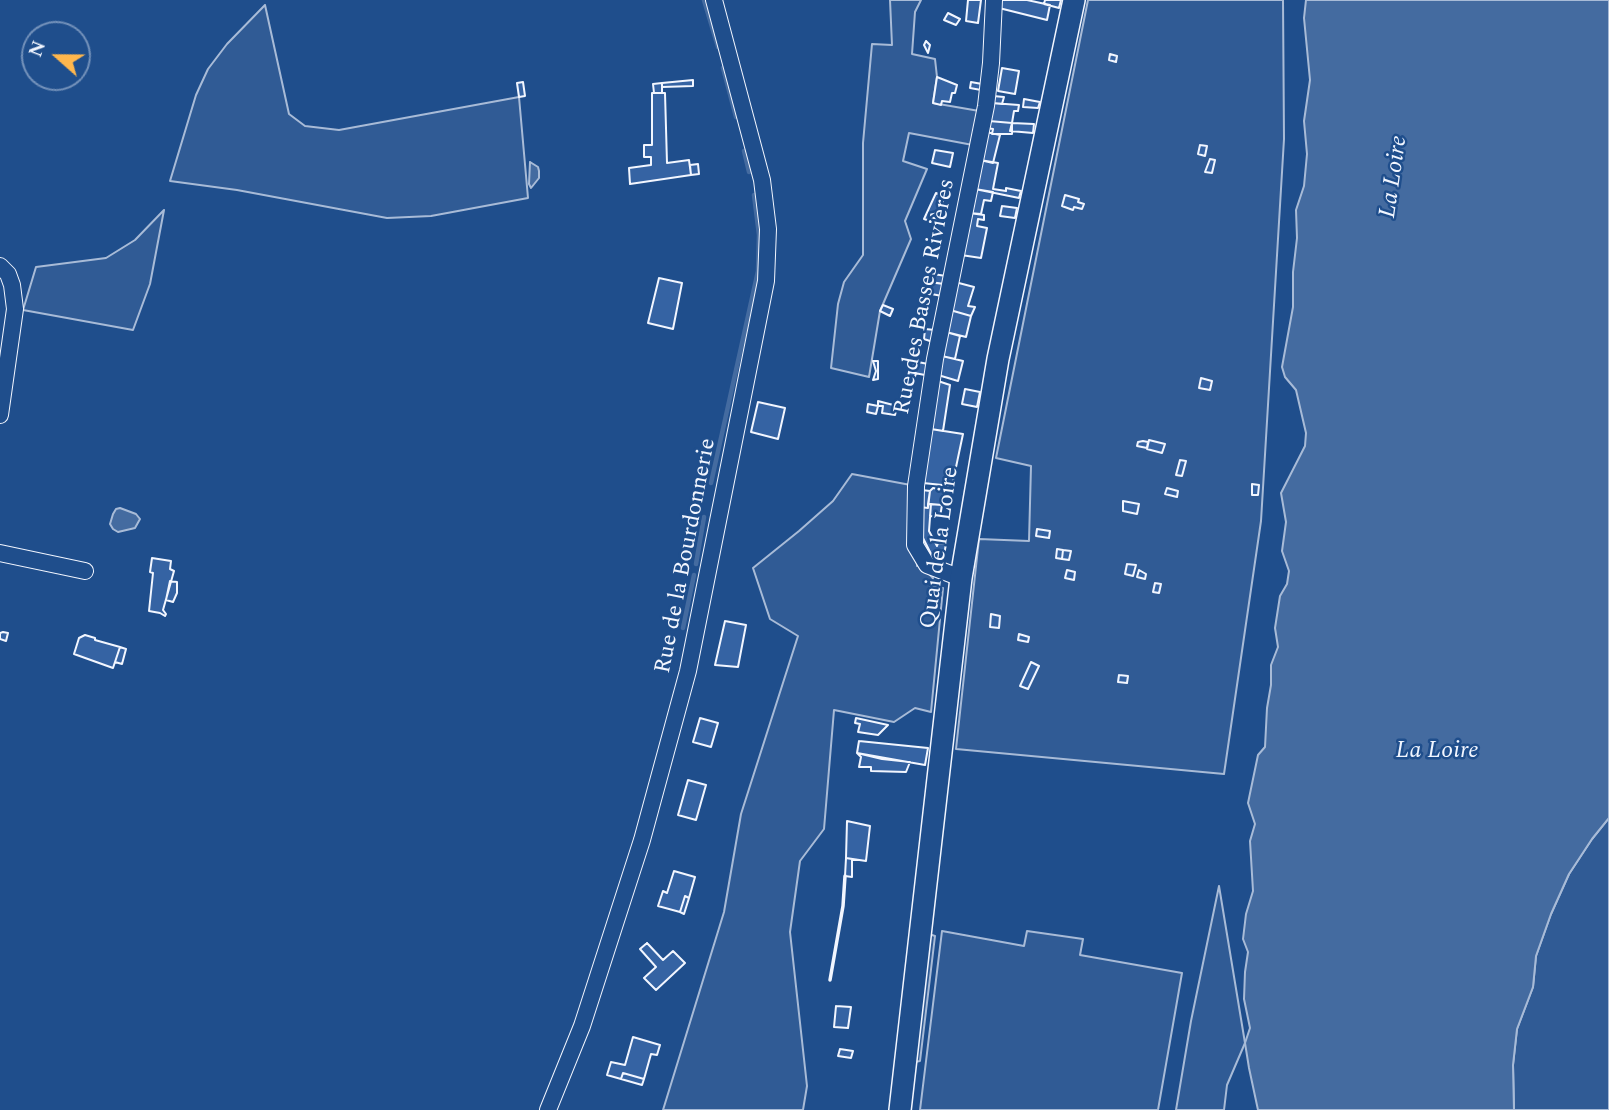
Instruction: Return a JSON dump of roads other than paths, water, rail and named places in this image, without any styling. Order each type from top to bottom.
[{"type":"main road","name":"Quai de la Loire","points":[[900,1110],[961,578],[998,359],[1074,0]]},
{"type":"street","name":"Rue de la Bourdonnerie","points":[[548,1110],[582,1026],[638,854],[688,671],[766,281],[768,229],[761,180],[714,0]]},
{"type":"street","name":"Rue des Basses Rivières","points":[[961,578],[927,565],[915,545],[916,486],[935,359],[986,106],[994,0]]},
{"type":"street","points":[[0,415],[15,309],[15,297],[4,270]]},
{"type":"street","points":[[0,553],[85,571]]},
{"type":"water","name":"La Loire","points":[[1306,0],[1609,0],[1609,818],[1569,874],[1536,956],[1533,987],[1517,1029],[1513,1065],[1514,1110],[1258,1110],[1249,1068],[1245,1043],[1250,1028],[1244,999],[1248,952],[1243,939],[1246,914],[1253,891],[1250,841],[1255,824],[1248,803],[1258,755],[1265,747],[1271,665],[1278,647],[1275,628],[1280,596],[1287,584],[1289,571],[1282,551],[1286,522],[1281,493],[1305,446],[1306,433],[1296,390],[1285,377],[1282,367],[1293,307],[1296,210],[1304,186],[1307,154],[1304,121],[1310,80],[1304,18]]},
{"type":"water","points":[[530,162],[538,167],[539,171],[539,178],[531,188],[529,184]]},
{"type":"water","points":[[120,508],[136,514],[140,519],[135,528],[118,532],[113,529],[110,524],[113,514]]},
{"type":"waterway","points":[[704,0],[718,47]]},
{"type":"waterway","points":[[723,68],[736,117]]},
{"type":"waterway","points":[[744,151],[749,172]]},
{"type":"waterway","points":[[711,483],[758,271],[759,235],[754,195]]},
{"type":"waterway","points":[[696,564],[704,517]]},
{"type":"waterway","points":[[683,628],[694,575]]}]
